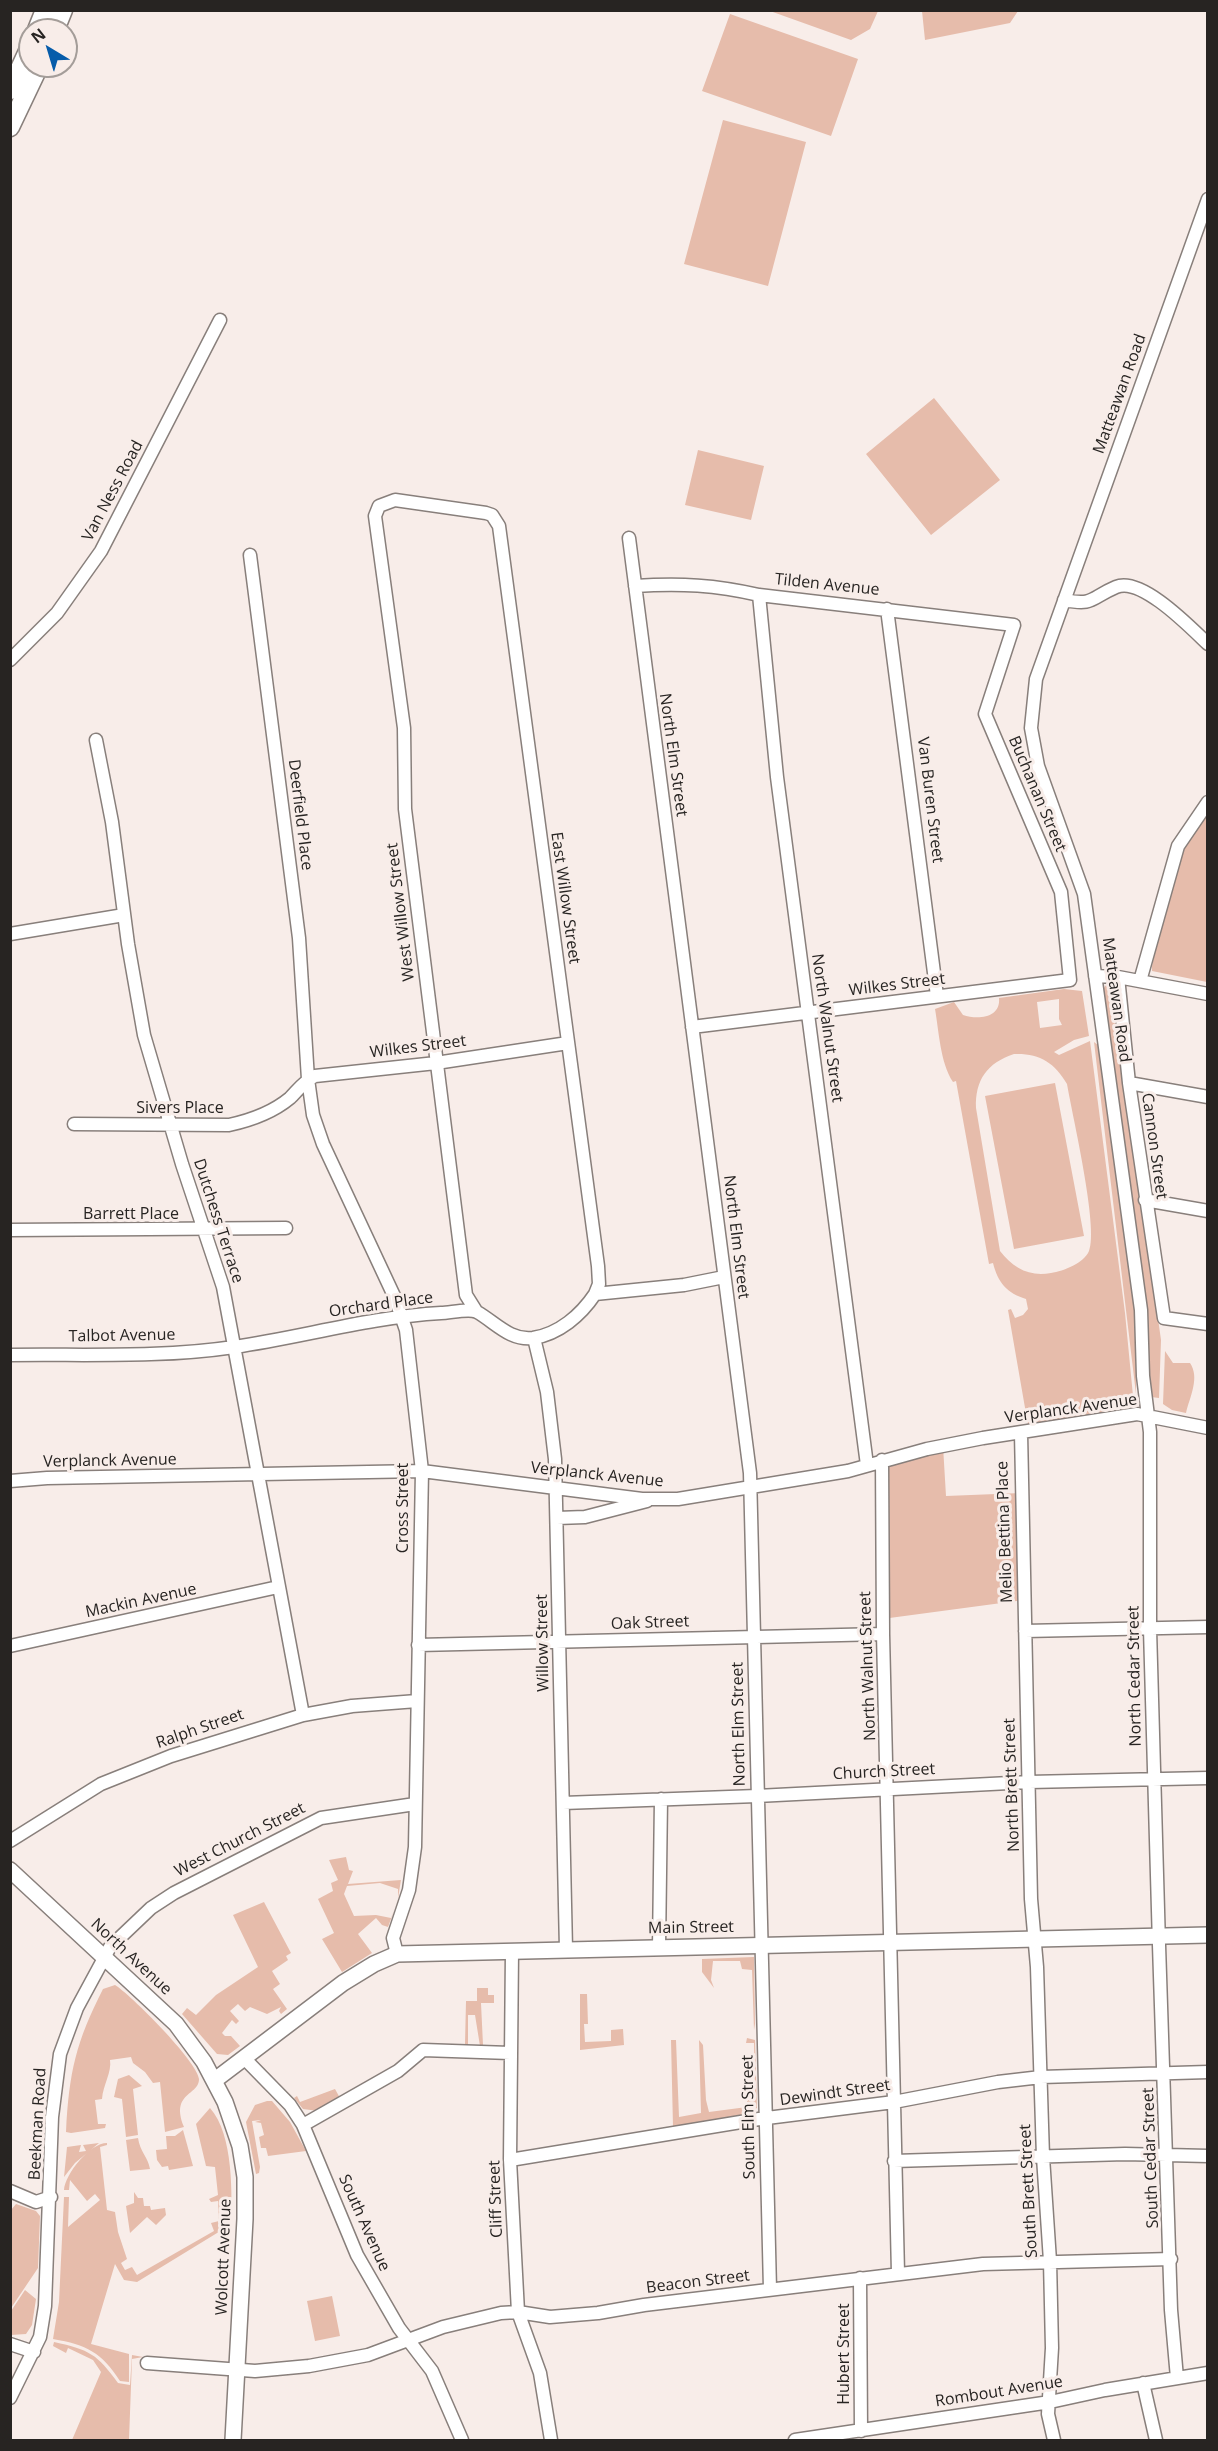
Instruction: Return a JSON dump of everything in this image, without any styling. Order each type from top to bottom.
[{"type":"highway","points":[[10,90],[18,73]]},
{"type":"highway","points":[[10,127],[33,78]]},
{"type":"main road","name":"North Avenue","points":[[10,1870],[176,2024],[215,2080]]},
{"type":"main road","name":"Main Street","points":[[215,2080],[343,1983],[374,1964],[397,1954],[1208,1935]]},
{"type":"main road","name":"Wolcott Avenue","points":[[215,2080],[240,2146],[245,2177],[233,2440]]},
{"type":"street","name":"Matteawan Road","points":[[1147,1416],[1141,1310],[1084,894],[1038,766],[1031,728],[1036,679],[1208,199]]},
{"type":"street","name":"Van Ness Road","points":[[10,660],[57,613],[101,551],[220,320]]},
{"type":"street","name":"West Willow Street","points":[[476,1311],[466,1295],[436,1063],[405,809],[404,728],[375,516],[378,506],[395,500],[486,513]]},
{"type":"street","name":"East Willow Street","points":[[486,513],[492,516],[499,526],[598,1266],[598,1284],[595,1294]]},
{"type":"street","name":"North Elm Street","points":[[629,538],[751,1487],[762,1945]]},
{"type":"street","name":"Deerfield Place","points":[[250,555],[299,938],[308,1079]]},
{"type":"street","name":"Tilden Avenue","points":[[636,586],[682,583],[721,586],[759,595],[1014,625]]},
{"type":"street","points":[[1064,600],[1083,604],[1117,586],[1130,585],[1141,589],[1170,610],[1208,644]]},
{"type":"street","name":"North Walnut Street","points":[[759,595],[777,777],[867,1465]]},
{"type":"street","name":"Van Buren Street","points":[[887,609],[938,996]]},
{"type":"street","name":"Buchanan Street","points":[[1014,625],[985,714],[1061,892],[1070,980]]},
{"type":"street","name":"Dutchess Terrace","points":[[96,740],[112,822],[124,915],[144,1035],[223,1287],[256,1473],[303,1714]]},
{"type":"street","points":[[1140,981],[1178,846],[1208,802]]},
{"type":"street","points":[[10,934],[124,915]]},
{"type":"street","points":[[1095,976],[1118,977],[1208,994]]},
{"type":"street","name":"Cannon Street","points":[[1118,977],[1129,1083],[1164,1318],[1208,1324]]},
{"type":"street","name":"Wilkes Street","points":[[692,1027],[1070,980]]},
{"type":"street","name":"Wilkes Street","points":[[308,1079],[568,1043]]},
{"type":"street","name":"Sivers Place","points":[[74,1124],[229,1125],[252,1120],[276,1109],[308,1079]]},
{"type":"street","name":"Cross Street","points":[[308,1079],[313,1115],[323,1144],[402,1316],[422,1472],[415,1847],[409,1890],[393,1938],[397,1954]]},
{"type":"street","points":[[1129,1083],[1208,1097]]},
{"type":"street","points":[[1145,1200],[1208,1211]]},
{"type":"street","name":"Barrett Place","points":[[10,1230],[286,1228]]},
{"type":"street","points":[[476,1311],[507,1333],[521,1338],[534,1338],[572,1320],[595,1294],[684,1285],[724,1277]]},
{"type":"street","name":"Orchard Place","points":[[234,1347],[402,1316],[476,1311]]},
{"type":"street","name":"Willow Street","points":[[534,1338],[547,1392],[555,1459],[566,1949]]},
{"type":"street","name":"Talbot Avenue","points":[[10,1355],[195,1351],[234,1347]]},
{"type":"street","name":"Verplanck Avenue","points":[[10,1481],[256,1473],[422,1472],[651,1499],[678,1499],[848,1471],[927,1449],[1137,1414],[1208,1428]]},
{"type":"street","name":"North Cedar Street","points":[[1147,1416],[1150,1432],[1150,1629],[1159,1936]]},
{"type":"street","name":"Melio Bettina Place","points":[[1021,1433],[1025,1631]]},
{"type":"street","name":"North Walnut Street","points":[[882,1460],[883,1634],[898,2273]]},
{"type":"street","points":[[557,1518],[585,1517],[651,1499]]},
{"type":"street","name":"Mackin Avenue","points":[[10,1646],[278,1587]]},
{"type":"street","points":[[1025,1631],[1208,1627]]},
{"type":"street","name":"North Brett Street","points":[[1025,1631],[1034,1939]]},
{"type":"street","name":"Oak Street","points":[[418,1645],[883,1634]]},
{"type":"street","name":"Ralph Street","points":[[10,1841],[71,1802],[121,1775],[171,1756],[303,1714],[352,1706],[417,1701]]},
{"type":"street","name":"Church Street","points":[[563,1803],[757,1797],[887,1788],[1029,1782],[1208,1778]]},
{"type":"street","points":[[659,1947],[661,1799]]},
{"type":"street","name":"West Church Street","points":[[105,1957],[111,1947],[144,1915],[174,1893],[321,1818],[415,1804]]},
{"type":"street","name":"South Cedar Street","points":[[1159,1936],[1172,2310],[1177,2378]]},
{"type":"street","name":"South Brett Street","points":[[1034,1939],[1043,2157],[1050,2261],[1050,2402],[1048,2414],[1054,2440]]},
{"type":"street","name":"South Elm Street","points":[[762,1945],[770,2289]]},
{"type":"street","name":"Cliff Street","points":[[512,1951],[510,2160],[518,2312],[540,2373],[551,2440]]},
{"type":"street","name":"Beekman Road","points":[[10,2398],[40,2337],[45,2306],[53,2105],[60,2054],[77,2008],[105,1957]]},
{"type":"street","points":[[303,2125],[398,2071],[423,2050],[510,2053]]},
{"type":"street","name":"South Avenue","points":[[244,2058],[290,2105],[303,2125],[357,2255],[399,2328],[409,2338],[432,2371],[462,2440]]},
{"type":"street","name":"Dewindt Street","points":[[510,2160],[766,2119],[894,2102],[998,2082],[1041,2078],[1208,2072]]},
{"type":"street","points":[[894,2162],[1043,2157],[1208,2156]]},
{"type":"street","points":[[10,2191],[36,2202],[51,2197]]},
{"type":"street","name":"Beacon Street","points":[[147,2363],[255,2372],[340,2362],[368,2355],[409,2338],[501,2313],[518,2312],[550,2317],[598,2313],[770,2289],[983,2264],[1171,2259]]},
{"type":"street","name":"Hubert Street","points":[[860,2278],[861,2431]]},
{"type":"street","points":[[10,2344],[34,2352]]},
{"type":"street","name":"Rombout Avenue","points":[[795,2440],[1050,2402],[1208,2373]]},
{"type":"street","points":[[1143,2384],[1156,2440]]},
{"type":"shaded area","points":[[1018,10],[1010,23],[925,40],[922,11]]},
{"type":"shaded area","points":[[770,11],[878,11],[870,29],[851,40]]},
{"type":"shaded area","points":[[730,14],[858,59],[831,136],[702,91]]},
{"type":"shaded area","points":[[723,120],[806,142],[768,286],[684,264]]},
{"type":"shaded area","points":[[934,398],[1000,480],[931,535],[866,454]]},
{"type":"shaded area","points":[[698,450],[764,466],[751,520],[685,505]]},
{"type":"shaded area","points":[[1207,802],[1207,982],[1152,971],[1152,966],[1178,846]]},
{"type":"shaded area","points":[[1111,983],[1161,1340],[1159,1398],[1151,1397],[1146,1306],[1102,992],[1105,986]]},
{"type":"shaded area","points":[[1064,989],[1082,991],[1089,1036],[1074,1040],[1054,1052],[1059,1055],[1090,1041],[1125,1313],[1133,1396],[1119,1409],[1028,1425],[1008,1310],[1011,1309],[1015,1318],[1023,1315],[1028,1309],[1026,1299],[1014,1294],[1004,1286],[993,1263],[989,1264],[956,1081],[953,1082],[945,1065],[935,1009],[954,1002],[963,1015],[982,1017],[996,1010],[999,998]],"holes":[[[1059,999],[1059,1019],[1062,1025],[1040,1028],[1037,1002]],[[1014,1054],[1031,1055],[1045,1060],[1057,1070],[1067,1084],[1084,1170],[1090,1219],[1089,1251],[1073,1266],[1051,1273],[1036,1274],[1022,1270],[1000,1251],[976,1098],[984,1074],[997,1062]]]},
{"type":"shaded area","points":[[1094,1042],[1098,1045],[1136,1310],[1136,1394]]},
{"type":"shaded area","points":[[1055,1083],[1084,1236],[1014,1249],[985,1096]]},
{"type":"shaded area","points":[[1165,1351],[1173,1363],[1190,1363],[1193,1369],[1194,1381],[1186,1413],[1172,1410],[1163,1404]]},
{"type":"shaded area","points":[[943,1446],[946,1496],[1021,1493],[1024,1600],[882,1619],[882,1460]]},
{"type":"shaded area","points":[[346,1857],[349,1870],[353,1871],[348,1884],[401,1880],[398,1898],[398,1889],[380,1883],[347,1886],[344,1894],[354,1916],[376,1915],[391,1918],[395,1908],[388,1927],[382,1925],[376,1918],[358,1934],[372,1953],[342,1972],[322,1939],[334,1933],[318,1899],[333,1891],[331,1883],[338,1880],[329,1860]]},
{"type":"shaded area","points":[[264,1902],[291,1953],[286,1956],[288,1960],[272,1971],[280,1984],[273,1989],[287,2009],[281,2014],[279,2011],[281,2007],[267,2014],[250,2007],[245,2011],[238,2004],[230,2011],[239,2021],[236,2024],[232,2020],[222,2033],[225,2036],[231,2036],[240,2046],[228,2055],[217,2054],[182,2014],[187,2008],[196,2015],[216,1995],[258,1967],[233,1915]]},
{"type":"shaded area","points":[[754,1957],[754,2030],[752,1970],[742,1969],[740,1961],[713,1961],[711,1980],[714,1988],[702,1972],[702,1959]]},
{"type":"shaded area","points":[[115,1985],[162,2029],[196,2070],[198,2085],[186,2096],[180,2107],[184,2127],[165,2132],[160,2082],[153,2083],[145,2072],[133,2063],[131,2057],[110,2060],[110,2069],[102,2099],[95,2100],[98,2124],[106,2124],[105,2128],[66,2132],[69,2092],[80,2042],[103,1989]]},
{"type":"shaded area","points":[[477,1988],[488,1988],[488,1995],[494,1995],[494,2003],[481,2003],[483,2045],[480,2046],[475,2015],[468,2015],[468,2044],[465,2044],[466,2001],[477,2001]]},
{"type":"shaded area","points":[[580,1994],[587,1994],[588,2024],[584,2024],[585,2042],[611,2041],[611,2030],[623,2029],[624,2045],[580,2050]]},
{"type":"shaded area","points":[[747,2038],[755,2040],[757,2108],[753,2110],[756,2112],[673,2127],[671,2040],[676,2040],[679,2117],[701,2113],[699,2040],[703,2045],[706,2100],[709,2112],[747,2107],[747,2096],[755,2093],[754,2043],[746,2043]]},
{"type":"shaded area","points":[[129,2075],[142,2086],[133,2089],[138,2135],[126,2137],[122,2099],[114,2097],[118,2079]]},
{"type":"shaded area","points":[[335,2089],[340,2098],[318,2111],[303,2109],[294,2098],[297,2096],[300,2102]]},
{"type":"shaded area","points":[[272,2101],[290,2122],[306,2151],[268,2156],[266,2148],[261,2148],[259,2137],[264,2135],[261,2123],[255,2122],[261,2120],[252,2121],[260,2167],[259,2173],[256,2174],[246,2122],[255,2105]]},
{"type":"shaded area","points":[[210,2108],[224,2134],[230,2166],[231,2229],[222,2230],[137,2282],[124,2280],[115,2264],[91,2344],[129,2354],[129,2382],[120,2381],[106,2363],[92,2351],[53,2339],[59,2302],[64,2197],[69,2197],[68,2227],[100,2200],[95,2194],[87,2201],[70,2180],[69,2190],[64,2190],[65,2183],[79,2160],[93,2148],[107,2143],[100,2147],[107,2210],[115,2212],[118,2232],[127,2259],[121,2263],[125,2270],[132,2267],[137,2275],[214,2231],[211,2223],[219,2221],[218,2201],[211,2202],[209,2199],[218,2195],[215,2167],[206,2166],[196,2124]]},
{"type":"shaded area","points":[[183,2130],[193,2166],[169,2170],[168,2166],[162,2167],[157,2160],[156,2150],[167,2149],[166,2136],[175,2136]]},
{"type":"shaded area","points":[[138,2138],[150,2169],[130,2171],[126,2140]]},
{"type":"shaded area","points":[[99,2143],[75,2163],[64,2177],[67,2147],[81,2145],[79,2152],[86,2151],[83,2145]]},
{"type":"shaded area","points":[[134,2192],[138,2198],[143,2198],[144,2206],[150,2206],[151,2210],[165,2208],[166,2215],[156,2225],[147,2217],[130,2233],[126,2206],[134,2203]]},
{"type":"shaded area","points":[[16,2204],[36,2211],[40,2216],[38,2268],[11,2308],[11,2210]]},
{"type":"shaded area","points":[[25,2290],[36,2299],[32,2325],[26,2334],[11,2335],[11,2311]]},
{"type":"shaded area","points":[[332,2296],[340,2336],[315,2341],[307,2301]]},
{"type":"shaded area","points":[[54,2342],[92,2355],[104,2365],[118,2383],[130,2385],[132,2355],[143,2357],[132,2359],[129,2440],[72,2440],[101,2372],[93,2360],[68,2348],[66,2353],[53,2346]]}]
